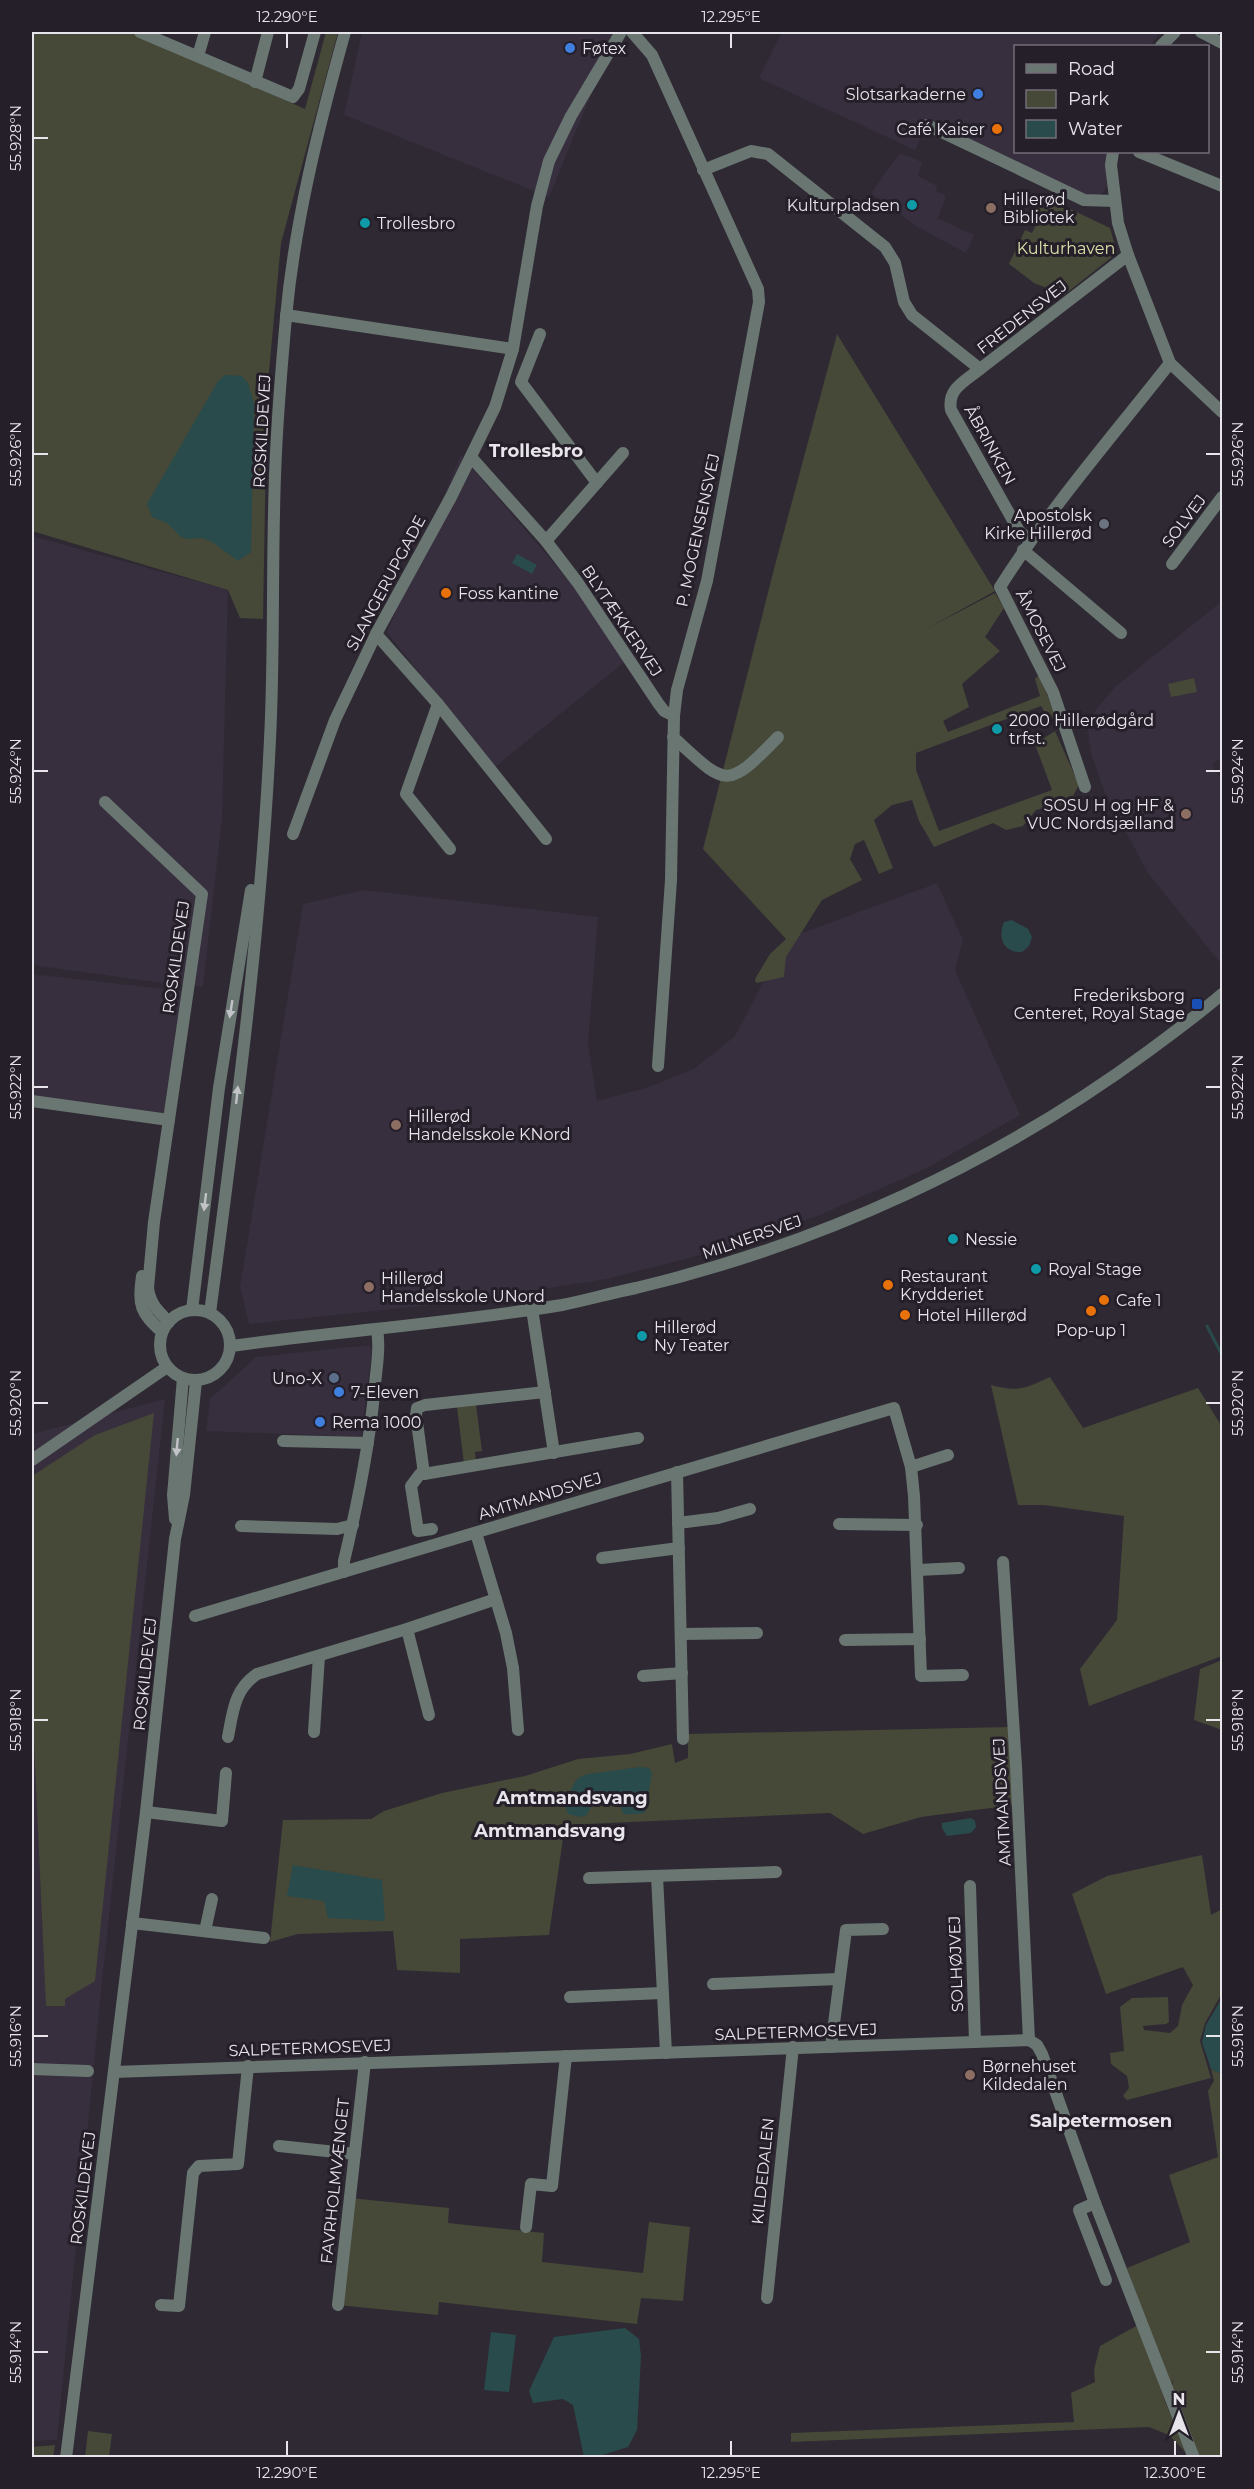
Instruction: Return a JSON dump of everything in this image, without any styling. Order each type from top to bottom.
[{"type":"street","points":[[142,32],[255,82],[295,97],[315,32]]},
{"type":"street","points":[[198,56],[205,32]]},
{"type":"street","points":[[255,82],[268,32]]},
{"type":"street","name":"ROSKILDEVEJ","points":[[210,1313],[234,1123],[263,840],[270,737],[276,453],[286,315],[294,250],[307,185],[345,32]]},
{"type":"street","name":"SLANGERUPGADE","points":[[293,834],[335,720],[376,634],[471,458],[495,407],[513,349],[537,206],[549,161],[571,116],[621,32]]},
{"type":"street","name":"P. MOGENSENSVEJ","points":[[632,32],[652,55],[758,289],[759,302],[707,581],[676,690],[671,880],[657,1066]]},
{"type":"street","points":[[1162,45],[1174,32]]},
{"type":"street","points":[[1201,32],[1222,43]]},
{"type":"street","points":[[927,125],[1084,200],[1114,201]]},
{"type":"street","name":"FREDENSVEJ","points":[[703,170],[752,151],[768,154],[885,247],[896,263],[904,302],[912,315],[980,369],[1128,255]]},
{"type":"street","points":[[1113,153],[1111,165],[1114,201],[1128,255],[1170,363],[1222,412]]},
{"type":"street","points":[[1141,153],[1222,186]]},
{"type":"street","points":[[286,315],[513,349]]},
{"type":"street","points":[[540,334],[521,381],[597,483]]},
{"type":"street","name":"ÅMOSEVEJ","points":[[1085,787],[1053,692],[1000,587],[1027,545],[1170,363]]},
{"type":"street","name":"ÅBRINKEN","points":[[980,369],[956,387],[951,395],[951,410],[1027,545],[1121,633]]},
{"type":"street","points":[[546,541],[623,453]]},
{"type":"street","name":"BLYTÆKKERVEJ","points":[[471,458],[546,541],[578,583],[658,703],[664,711],[674,716]]},
{"type":"street","name":"SOLVEJ","points":[[1172,564],[1222,497]]},
{"type":"street","points":[[376,634],[438,705],[546,839]]},
{"type":"street","points":[[438,705],[406,794],[450,849]]},
{"type":"street","points":[[673,737],[713,773],[729,776],[751,765],[778,737]]},
{"type":"street","name":"ROSKILDEVEJ","points":[[105,802],[202,894],[154,1222],[144,1258],[139,1298],[146,1318],[166,1327]]},
{"type":"street","name":"ROSKILDEVEJ","points":[[192,1310],[214,1122],[247,909],[263,840]]},
{"type":"street","name":"MILNERSVEJ","points":[[231,1346],[564,1304],[696,1273],[803,1238],[874,1209],[1047,1120],[1106,1082],[1222,994]]},
{"type":"street","points":[[32,1101],[169,1120]]},
{"type":"street","points":[[214,1122],[234,1123]]},
{"type":"street","points":[[532,1309],[554,1453]]},
{"type":"street","points":[[192,1310],[210,1313],[226,1328],[231,1346],[228,1360],[219,1372],[206,1379],[196,1381],[183,1378],[167,1367],[160,1350],[166,1327],[178,1315],[192,1310]]},
{"type":"street","points":[[344,1572],[344,1561],[362,1484],[368,1443],[379,1343],[377,1329]]},
{"type":"street","points":[[32,1460],[167,1367]]},
{"type":"street","name":"ROSKILDEVEJ","points":[[175,1539],[173,1495],[183,1378]]},
{"type":"street","name":"ROSKILDEVEJ","points":[[66,2457],[146,1812],[175,1539],[184,1495],[196,1381]]},
{"type":"street","points":[[424,1474],[417,1408],[545,1392]]},
{"type":"street","name":"AMTMANDSVEJ","points":[[195,1616],[894,1408],[911,1467]]},
{"type":"street","points":[[432,1529],[418,1531],[411,1486],[420,1474],[638,1438]]},
{"type":"street","points":[[283,1441],[368,1443]]},
{"type":"street","points":[[948,1455],[911,1467],[917,1525],[921,1676],[963,1675]]},
{"type":"street","points":[[677,1472],[683,1739]]},
{"type":"street","points":[[678,1523],[718,1518],[750,1509]]},
{"type":"street","points":[[839,1524],[917,1525]]},
{"type":"street","points":[[241,1526],[337,1529],[353,1525]]},
{"type":"street","points":[[476,1533],[504,1626],[513,1668],[518,1730]]},
{"type":"street","points":[[602,1558],[679,1548]]},
{"type":"street","name":"AMTMANDSVEJ","points":[[1003,1562],[1017,1785],[1029,2040]]},
{"type":"street","points":[[918,1570],[958,1568]]},
{"type":"street","points":[[228,1737],[236,1698],[248,1681],[258,1674],[407,1629],[496,1599]]},
{"type":"street","points":[[407,1629],[429,1715]]},
{"type":"street","points":[[681,1634],[757,1633]]},
{"type":"street","points":[[845,1640],[920,1638]]},
{"type":"street","points":[[314,1732],[318,1656]]},
{"type":"street","points":[[643,1676],[682,1673]]},
{"type":"street","points":[[146,1812],[222,1821],[226,1773]]},
{"type":"street","points":[[589,1878],[776,1872]]},
{"type":"street","points":[[657,1876],[666,2053]]},
{"type":"street","name":"SOLHØJVEJ","points":[[970,1886],[975,2042]]},
{"type":"street","points":[[205,1931],[212,1899]]},
{"type":"street","points":[[132,1923],[264,1938]]},
{"type":"street","points":[[831,2047],[846,1930],[883,1929]]},
{"type":"street","points":[[713,1984],[839,1979]]},
{"type":"street","points":[[570,1997],[662,1993]]},
{"type":"street","points":[[1029,2040],[1037,2045],[1042,2054],[1095,2203],[1194,2457]]},
{"type":"street","name":"SALPETERMOSEVEJ","points":[[114,2072],[1029,2040]]},
{"type":"street","name":"KILDEDALEN","points":[[767,2298],[793,2047]]},
{"type":"street","points":[[526,2227],[531,2184],[552,2186],[566,2056]]},
{"type":"street","name":"FAVRHOLMVÆNGET","points":[[338,2305],[365,2062]]},
{"type":"street","points":[[161,2305],[179,2306],[193,2173],[199,2166],[238,2164],[248,2066]]},
{"type":"street","points":[[32,2069],[88,2071]]},
{"type":"street","points":[[279,2146],[355,2154]]},
{"type":"street","points":[[1095,2203],[1079,2210],[1106,2280]]},
{"type":"shaded area","points":[[362,32],[617,32],[549,197],[344,115]]},
{"type":"shaded area","points":[[782,32],[1160,32],[1151,45],[1014,45],[1014,153],[1107,153],[1107,187],[1101,195],[1084,194],[929,121],[915,150],[759,78]]},
{"type":"shaded area","points":[[900,153],[922,162],[918,176],[937,186],[936,191],[946,196],[938,218],[974,235],[966,253],[916,226],[871,193]]},
{"type":"shaded area","points":[[461,455],[633,655],[494,768],[387,632]]},
{"type":"shaded area","points":[[32,536],[228,590],[222,819],[203,987],[32,965]]},
{"type":"shaded area","points":[[1222,601],[1222,757],[1212,765],[1222,780],[1222,965],[1148,873],[1105,793],[1091,754],[1088,732],[1090,719],[1116,686]]},
{"type":"shaded area","points":[[937,883],[963,940],[955,970],[1020,1115],[925,1169],[820,1215],[713,1252],[607,1279],[450,1303],[249,1324],[240,1287],[303,904],[364,890],[598,917],[588,1044],[597,1101],[649,1087],[694,1069],[735,1036],[786,939]]},
{"type":"shaded area","points":[[32,974],[182,991],[166,1116],[32,1097]]},
{"type":"shaded area","points":[[369,1345],[372,1350],[361,1437],[206,1431],[210,1399],[256,1357]]},
{"type":"shaded area","points":[[165,1399],[102,1981],[57,2440],[32,2441],[32,1434]]},
{"type":"green space","points":[[32,32],[130,32],[305,109],[326,32],[338,32],[281,243],[267,393],[263,619],[240,618],[228,590],[32,531]]},
{"type":"green space","name":"Kulturhaven","points":[[1041,195],[1110,228],[1117,253],[1064,295],[1034,283],[1009,264],[1025,230],[1032,233],[1036,225],[1031,222]]},
{"type":"green space","points":[[837,334],[995,591],[928,628],[995,593],[1004,608],[985,637],[1000,651],[962,684],[969,707],[943,721],[948,732],[1040,696],[1035,679],[1039,675],[1056,717],[1049,720],[1041,706],[916,753],[916,770],[939,831],[1052,790],[1035,744],[1055,731],[1079,785],[1068,805],[1060,804],[1036,810],[1023,826],[1006,830],[993,823],[934,847],[919,821],[912,800],[892,805],[874,820],[893,868],[879,874],[864,840],[855,844],[850,859],[862,880],[822,900],[786,957],[784,977],[756,983],[755,979],[770,954],[786,939],[703,849],[775,565]]},
{"type":"green space","points":[[1194,678],[1197,692],[1171,697],[1168,684]]},
{"type":"green space","points":[[1050,1377],[1083,1428],[1198,1388],[1222,1427],[1222,1656],[1089,1706],[1080,1669],[1117,1620],[1124,1516],[1044,1505],[1018,1505],[991,1385],[1015,1389]]},
{"type":"green space","points":[[476,1405],[482,1451],[475,1452],[476,1462],[464,1464],[457,1407]]},
{"type":"green space","points":[[154,1413],[95,1981],[65,1999],[65,2006],[46,2006],[32,1699],[32,1476],[95,1435]]},
{"type":"green space","points":[[1222,1660],[1222,1730],[1194,1720],[1200,1669]]},
{"type":"green space","points":[[1009,1727],[1014,1805],[921,1817],[863,1834],[830,1813],[565,1825],[549,1935],[460,1939],[460,1973],[397,1970],[393,1931],[298,1934],[270,1942],[283,1820],[371,1819],[384,1811],[442,1793],[525,1776],[578,1759],[630,1754],[672,1744],[675,1763],[688,1758],[688,1734]]},
{"type":"green space","points":[[1202,1855],[1211,1915],[1222,1909],[1222,1993],[1205,2023],[1200,2041],[1211,2078],[1127,2100],[1123,2096],[1129,2088],[1127,2076],[1111,2064],[1110,2053],[1124,2051],[1120,2007],[1132,1998],[1168,1997],[1169,2022],[1143,2026],[1144,2030],[1170,2033],[1178,2026],[1182,2005],[1193,1985],[1183,1967],[1106,1994],[1072,1894],[1107,1876]]},
{"type":"green space","points":[[1211,2069],[1222,2074],[1222,2457],[1199,2457],[1171,2389],[1174,2378],[1170,2387],[1127,2268],[1190,2242],[1169,2175],[1218,2157],[1208,2091],[1214,2081]]},
{"type":"green space","points":[[350,2198],[449,2208],[448,2223],[544,2233],[542,2262],[643,2273],[649,2222],[690,2227],[683,2301],[641,2298],[637,2324],[439,2302],[438,2315],[338,2305]]},
{"type":"green space","points":[[1138,2325],[1166,2404],[1188,2455],[1169,2435],[1149,2427],[791,2442],[791,2433],[1074,2422],[1071,2393],[1095,2382],[1094,2370],[1100,2346]]},
{"type":"green space","points":[[88,2431],[112,2434],[109,2457],[85,2457]]},
{"type":"green space","points":[[55,2445],[53,2457],[32,2457],[32,2447]]},
{"type":"water","points":[[225,375],[242,376],[248,383],[254,404],[251,552],[238,561],[212,542],[202,538],[181,537],[167,523],[152,517],[147,504],[218,381]]},
{"type":"water","points":[[517,554],[537,565],[532,574],[512,563]]},
{"type":"water","points":[[1012,920],[1028,929],[1032,937],[1029,946],[1022,952],[1011,950],[1002,939],[1004,922]]},
{"type":"water","points":[[640,1767],[649,1768],[652,1773],[645,1812],[623,1814],[618,1796],[594,1799],[587,1815],[580,1817],[568,1814],[566,1808],[572,1787],[578,1778],[588,1774]]},
{"type":"water","points":[[971,1818],[975,1821],[976,1827],[971,1833],[947,1836],[942,1828],[942,1823]]},
{"type":"water","points":[[293,1865],[382,1880],[385,1921],[328,1918],[324,1901],[287,1896]]},
{"type":"water","points":[[1222,1998],[1222,2074],[1211,2069],[1202,2042],[1206,2025]]},
{"type":"water","points":[[625,2328],[639,2339],[641,2356],[637,2430],[628,2447],[596,2457],[584,2457],[573,2405],[563,2399],[533,2403],[529,2391],[554,2337]]},
{"type":"water","points":[[491,2332],[516,2335],[509,2392],[484,2390]]},
{"type":"waterway","points":[[1207,1326],[1222,1355]]},
{"type":"place","name":"Føtex","points":[[570,48]]},
{"type":"place","name":"Slotsarkaderne","points":[[978,94]]},
{"type":"place","name":"Café Kaiser","points":[[997,129]]},
{"type":"place","name":"Kulturpladsen","points":[[912,205]]},
{"type":"place","name":"Hillerød Bibliotek","points":[[991,208]]},
{"type":"place","name":"Trollesbro","points":[[365,223]]},
{"type":"place","name":"Apostolsk Kirke Hillerød","points":[[1104,524]]},
{"type":"place","name":"Foss kantine","points":[[446,593]]},
{"type":"place","name":"2000 Hillerødgård trfst.","points":[[997,729]]},
{"type":"place","name":"SOSU H og HF & VUC Nordsjælland","points":[[1186,814]]},
{"type":"place","name":"Frederiksborg Centeret, Royal Stage","points":[[1197,1004]]},
{"type":"place","name":"Hillerød Handelsskole KNord","points":[[396,1125]]},
{"type":"place","name":"Nessie","points":[[953,1239]]},
{"type":"place","name":"Royal Stage","points":[[1036,1269]]},
{"type":"place","name":"Restaurant Krydderiet","points":[[888,1285]]},
{"type":"place","name":"Hillerød Handelsskole UNord","points":[[369,1287]]},
{"type":"place","name":"Cafe 1","points":[[1104,1300]]},
{"type":"place","name":"Pop-up 1","points":[[1091,1311]]},
{"type":"place","name":"Hotel Hillerød","points":[[905,1315]]},
{"type":"place","name":"Hillerød Ny Teater","points":[[642,1336]]},
{"type":"place","name":"Uno-X","points":[[334,1378]]},
{"type":"place","name":"7-Eleven","points":[[339,1392]]},
{"type":"place","name":"Rema 1000","points":[[320,1422]]},
{"type":"place","name":"Børnehuset Kildedalen","points":[[970,2075]]},
{"type":"district","name":"Trollesbro","points":[[536,451]]},
{"type":"district","name":"Amtmandsvang","points":[[572,1798]]},
{"type":"district","name":"Amtmandsvang","points":[[550,1831]]},
{"type":"district","name":"Salpetermosen","points":[[1101,2121]]}]
